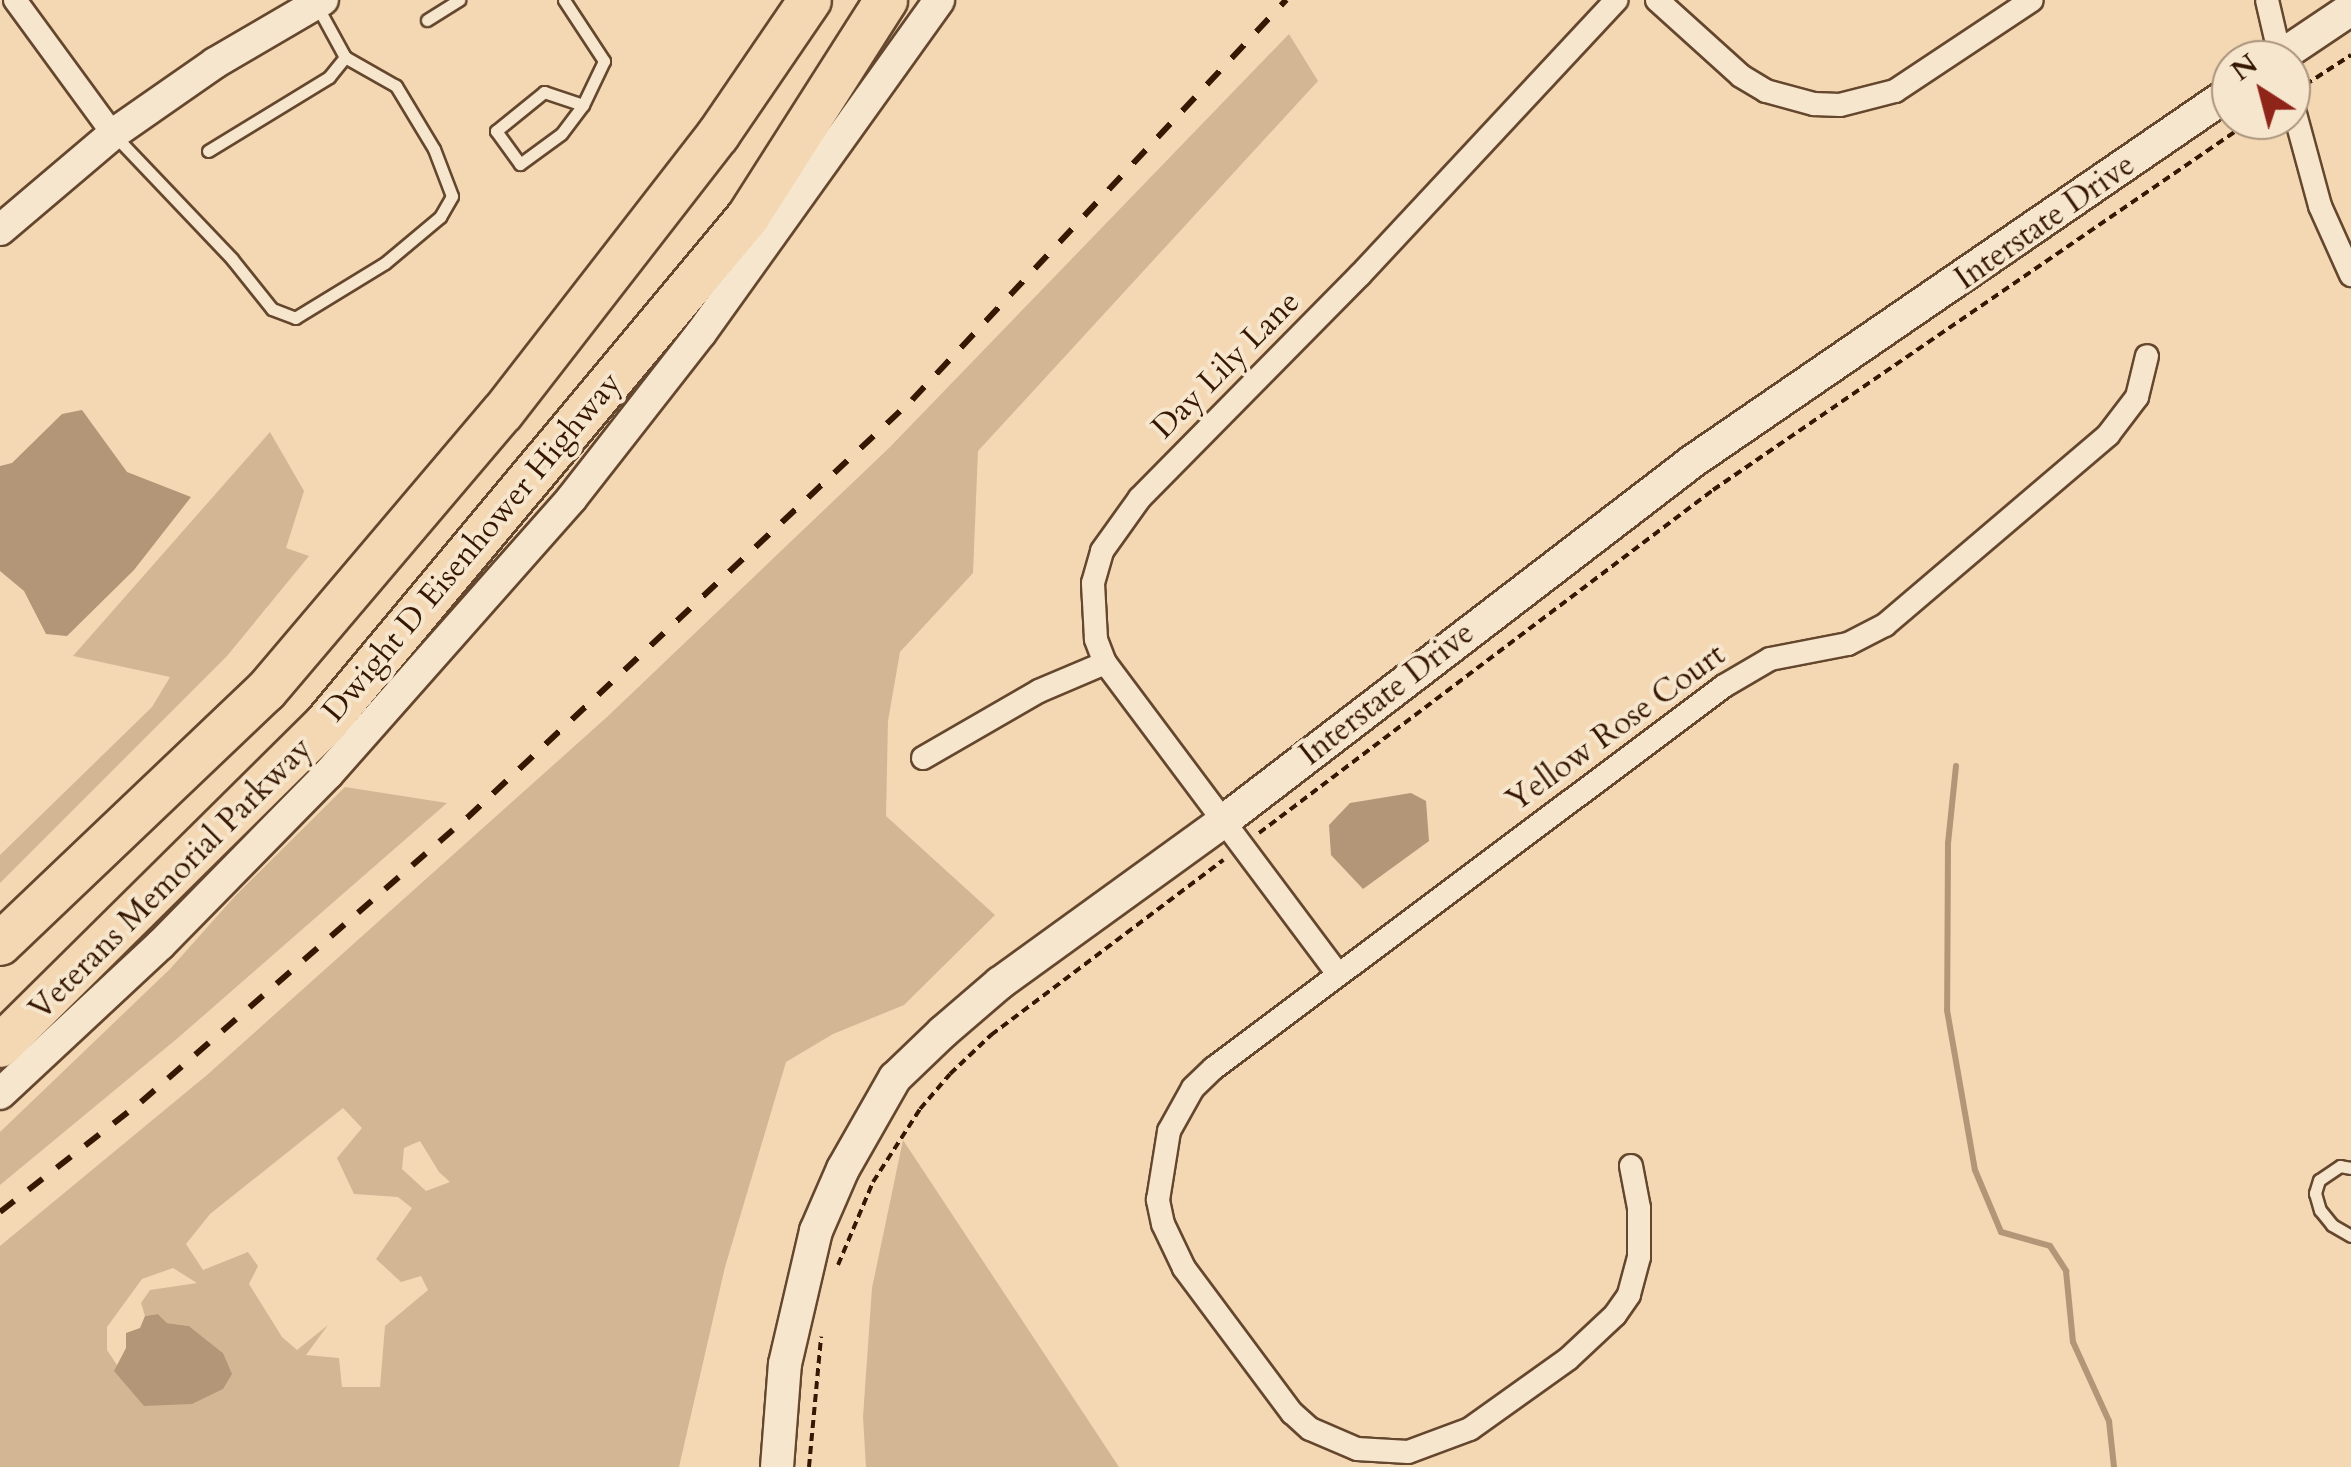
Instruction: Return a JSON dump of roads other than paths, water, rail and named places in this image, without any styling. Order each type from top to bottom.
[{"type":"highway","name":"Dwight D Eisenhower Highway","points":[[0,944],[266,692],[504,412],[718,135],[810,0]]},
{"type":"highway","name":"Dwight D Eisenhower Highway","points":[[0,1046],[327,722],[748,218],[886,0]]},
{"type":"main road","points":[[2307,40],[2351,10]]},
{"type":"main road","name":"Interstate Drive","points":[[777,1467],[785,1364],[806,1260],[843,1169],[895,1078],[1000,983],[1234,832],[1694,461],[2211,106]]},
{"type":"street","points":[[15,0],[113,134]]},
{"type":"street","name":"Veterans Memorial Parkway","points":[[0,1094],[160,945],[328,774],[560,512],[701,333],[939,0]]},
{"type":"street","name":"Day Lily Lane","points":[[1338,974],[1106,663],[1096,639],[1093,583],[1102,551],[1118,523],[1360,275],[1616,0]]},
{"type":"street","points":[[1657,0],[1741,76],[1790,100],[1827,105],[1869,100],[1895,91],[2032,0]]},
{"type":"street","points":[[2267,0],[2275,40]]},
{"type":"street","points":[[0,230],[113,134],[215,63],[319,2]]},
{"type":"street","points":[[2302,140],[2320,206],[2351,275]]},
{"type":"street","name":"Yellow Rose Court","points":[[1631,1166],[1640,1233],[1636,1274],[1616,1315],[1596,1336],[1470,1429],[1427,1448],[1383,1453],[1358,1450],[1310,1428],[1272,1390],[1178,1257],[1162,1224],[1158,1178],[1169,1131],[1193,1088],[1338,974],[1749,669],[1770,659],[1848,644],[1894,618],[2108,435],[2137,397],[2148,356]]},
{"type":"street","points":[[924,758],[1039,691],[1106,663]]},
{"type":"lane","points":[[426,20],[460,0]]},
{"type":"lane","points":[[564,0],[604,61],[583,105],[561,134],[520,164],[496,131],[544,92],[583,105]]},
{"type":"lane","points":[[113,134],[232,259],[272,310],[295,318],[385,263],[440,217],[452,196],[434,149],[396,86],[344,57],[319,2]]},
{"type":"lane","points":[[208,150],[328,77],[344,57]]},
{"type":"lane","points":[[2351,1168],[2340,1166],[2318,1180],[2315,1192],[2320,1210],[2332,1225],[2351,1236]]},
{"type":"waterway","points":[[1956,766],[1948,843],[1947,1010],[1975,1170],[2001,1232],[2050,1246],[2066,1271],[2073,1342],[2109,1421],[2114,1467]]},
{"type":"railway","points":[[0,1212],[141,1102],[467,818],[912,400],[1286,0]]}]
